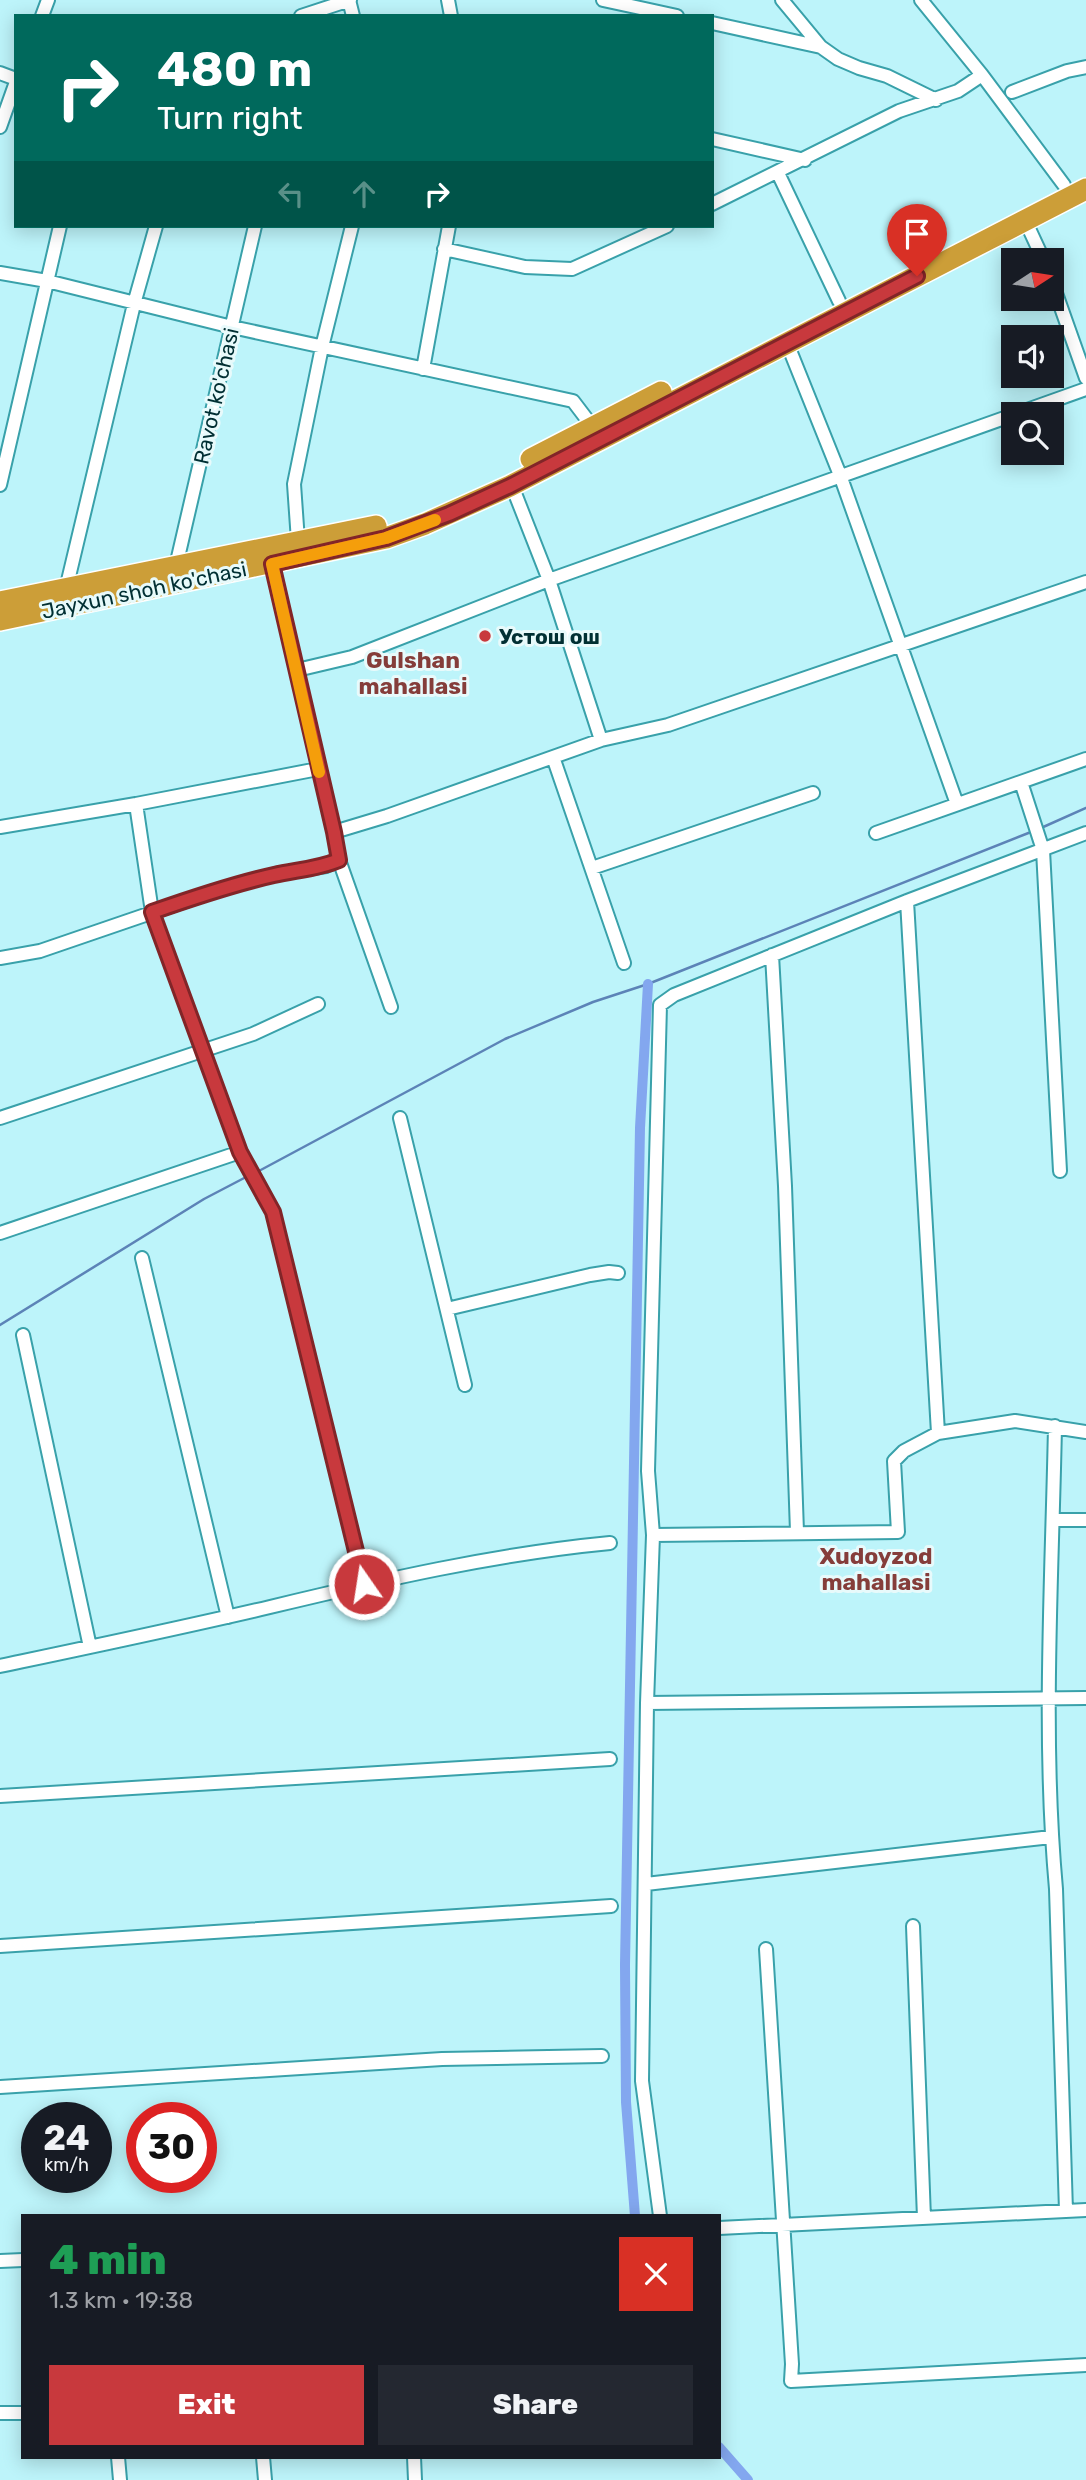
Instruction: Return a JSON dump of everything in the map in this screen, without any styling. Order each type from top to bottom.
[{"type":"highway","name":"Jayxun shoh ko'chasi","points":[[0,602],[382,525],[432,507],[527,461],[1086,173]]},
{"type":"highway","name":"Jayxun shoh ko'chasi","points":[[0,620],[386,538],[449,514],[510,486],[1086,189]]},
{"type":"street","points":[[307,14],[349,0]]},
{"type":"street","points":[[603,0],[668,14]]},
{"type":"street","points":[[782,0],[821,47],[838,59],[887,76],[936,100]]},
{"type":"street","points":[[921,0],[982,75],[1064,185]]},
{"type":"street","points":[[714,23],[821,47]]},
{"type":"street","points":[[1012,92],[1067,71],[1086,67]]},
{"type":"street","points":[[714,203],[899,111],[958,92],[982,75]]},
{"type":"street","points":[[0,127],[14,87]]},
{"type":"street","points":[[714,139],[805,160]]},
{"type":"street","points":[[778,173],[839,301]]},
{"type":"street","points":[[1025,220],[1038,248]]},
{"type":"street","points":[[0,485],[60,228]]},
{"type":"street","points":[[65,589],[134,304],[155,228]]},
{"type":"street","name":"Ravot ko'chasi","points":[[176,566],[255,228]]},
{"type":"street","points":[[298,541],[294,485],[322,347],[352,228]]},
{"type":"street","points":[[424,369],[449,228]]},
{"type":"street","points":[[444,249],[525,267],[572,269],[660,228]]},
{"type":"street","points":[[0,273],[47,281],[232,327],[573,401],[592,426]]},
{"type":"street","points":[[1063,312],[1086,377]]},
{"type":"street","points":[[787,344],[840,475],[957,804]]},
{"type":"street","points":[[298,670],[365,652],[549,580],[1086,388]]},
{"type":"street","points":[[510,486],[549,580],[601,740]]},
{"type":"street","points":[[272,564],[339,860],[391,1007]]},
{"type":"street","points":[[334,832],[387,816],[601,740],[668,725],[1086,582]]},
{"type":"street","points":[[553,757],[624,963]]},
{"type":"street","points":[[876,833],[1086,759]]},
{"type":"street","points":[[0,827],[318,769]]},
{"type":"street","points":[[1021,782],[1042,845],[1060,1171]]},
{"type":"street","points":[[592,868],[813,793]]},
{"type":"street","points":[[135,804],[152,912],[240,1152],[273,1212],[364,1584]]},
{"type":"street","points":[[660,2214],[642,2081],[647,1703],[653,1535],[648,1471],[660,1005],[674,995],[1042,845],[1086,833]]},
{"type":"street","points":[[0,958],[40,951],[221,889],[276,874],[326,866],[339,860]]},
{"type":"street","points":[[908,901],[938,1433]]},
{"type":"street","points":[[772,955],[785,1186],[797,1532]]},
{"type":"street","points":[[0,1118],[253,1034],[318,1004]]},
{"type":"street","points":[[400,1118],[465,1385]]},
{"type":"street","points":[[0,1233],[240,1152]]},
{"type":"street","points":[[142,1258],[228,1616]]},
{"type":"street","points":[[446,1309],[590,1275],[618,1273]]},
{"type":"street","points":[[23,1335],[90,1647]]},
{"type":"street","points":[[653,1535],[898,1532],[894,1461],[904,1451],[938,1433],[1015,1421],[1086,1432]]},
{"type":"street","points":[[1055,1426],[1049,1699],[1051,1837],[1056,1889],[1066,2211]]},
{"type":"street","points":[[1054,1520],[1086,1520]]},
{"type":"street","points":[[0,1666],[364,1584],[553,1549],[610,1543]]},
{"type":"street","points":[[647,1703],[1086,1698]]},
{"type":"street","points":[[0,1796],[610,1759]]},
{"type":"street","points":[[646,1884],[1051,1837]]},
{"type":"street","points":[[0,1945],[611,1906]]},
{"type":"street","points":[[913,1926],[925,2218]]},
{"type":"street","points":[[766,1949],[791,2381],[1086,2365]]},
{"type":"street","points":[[0,2087],[442,2059],[602,2056]]},
{"type":"street","points":[[721,2228],[1086,2210]]},
{"type":"street","points":[[0,2261],[21,2260]]},
{"type":"street","points":[[0,2413],[21,2413]]},
{"type":"street","points":[[118,2459],[120,2480]]},
{"type":"street","points":[[262,2459],[265,2480]]},
{"type":"street","points":[[414,2459],[415,2480]]},
{"type":"waterway","points":[[1041,828],[1086,808]]},
{"type":"waterway","points":[[257,1172],[505,1039],[593,1002],[648,984],[1031,832]]},
{"type":"waterway","points":[[635,2214],[626,2102],[625,1965],[640,1128],[648,984]]},
{"type":"waterway","points":[[0,1325],[204,1199],[248,1176]]},
{"type":"waterway","points":[[721,2449],[748,2480]]},
{"type":"slow traffic","points":[[319,772],[272,564],[386,538],[435,520]]},
{"type":"place","name":"Устош ош","points":[[485,636]]},
{"type":"district","name":"Gulshan mahallasi","points":[[413,673]]},
{"type":"district","name":"Xudoyzod mahallasi","points":[[876,1569]]},
{"type":"route","points":[[364,1584],[273,1212],[240,1152],[152,912],[221,889],[276,874],[326,866],[339,860],[272,564],[386,538],[449,514],[510,486],[917,276]]}]
